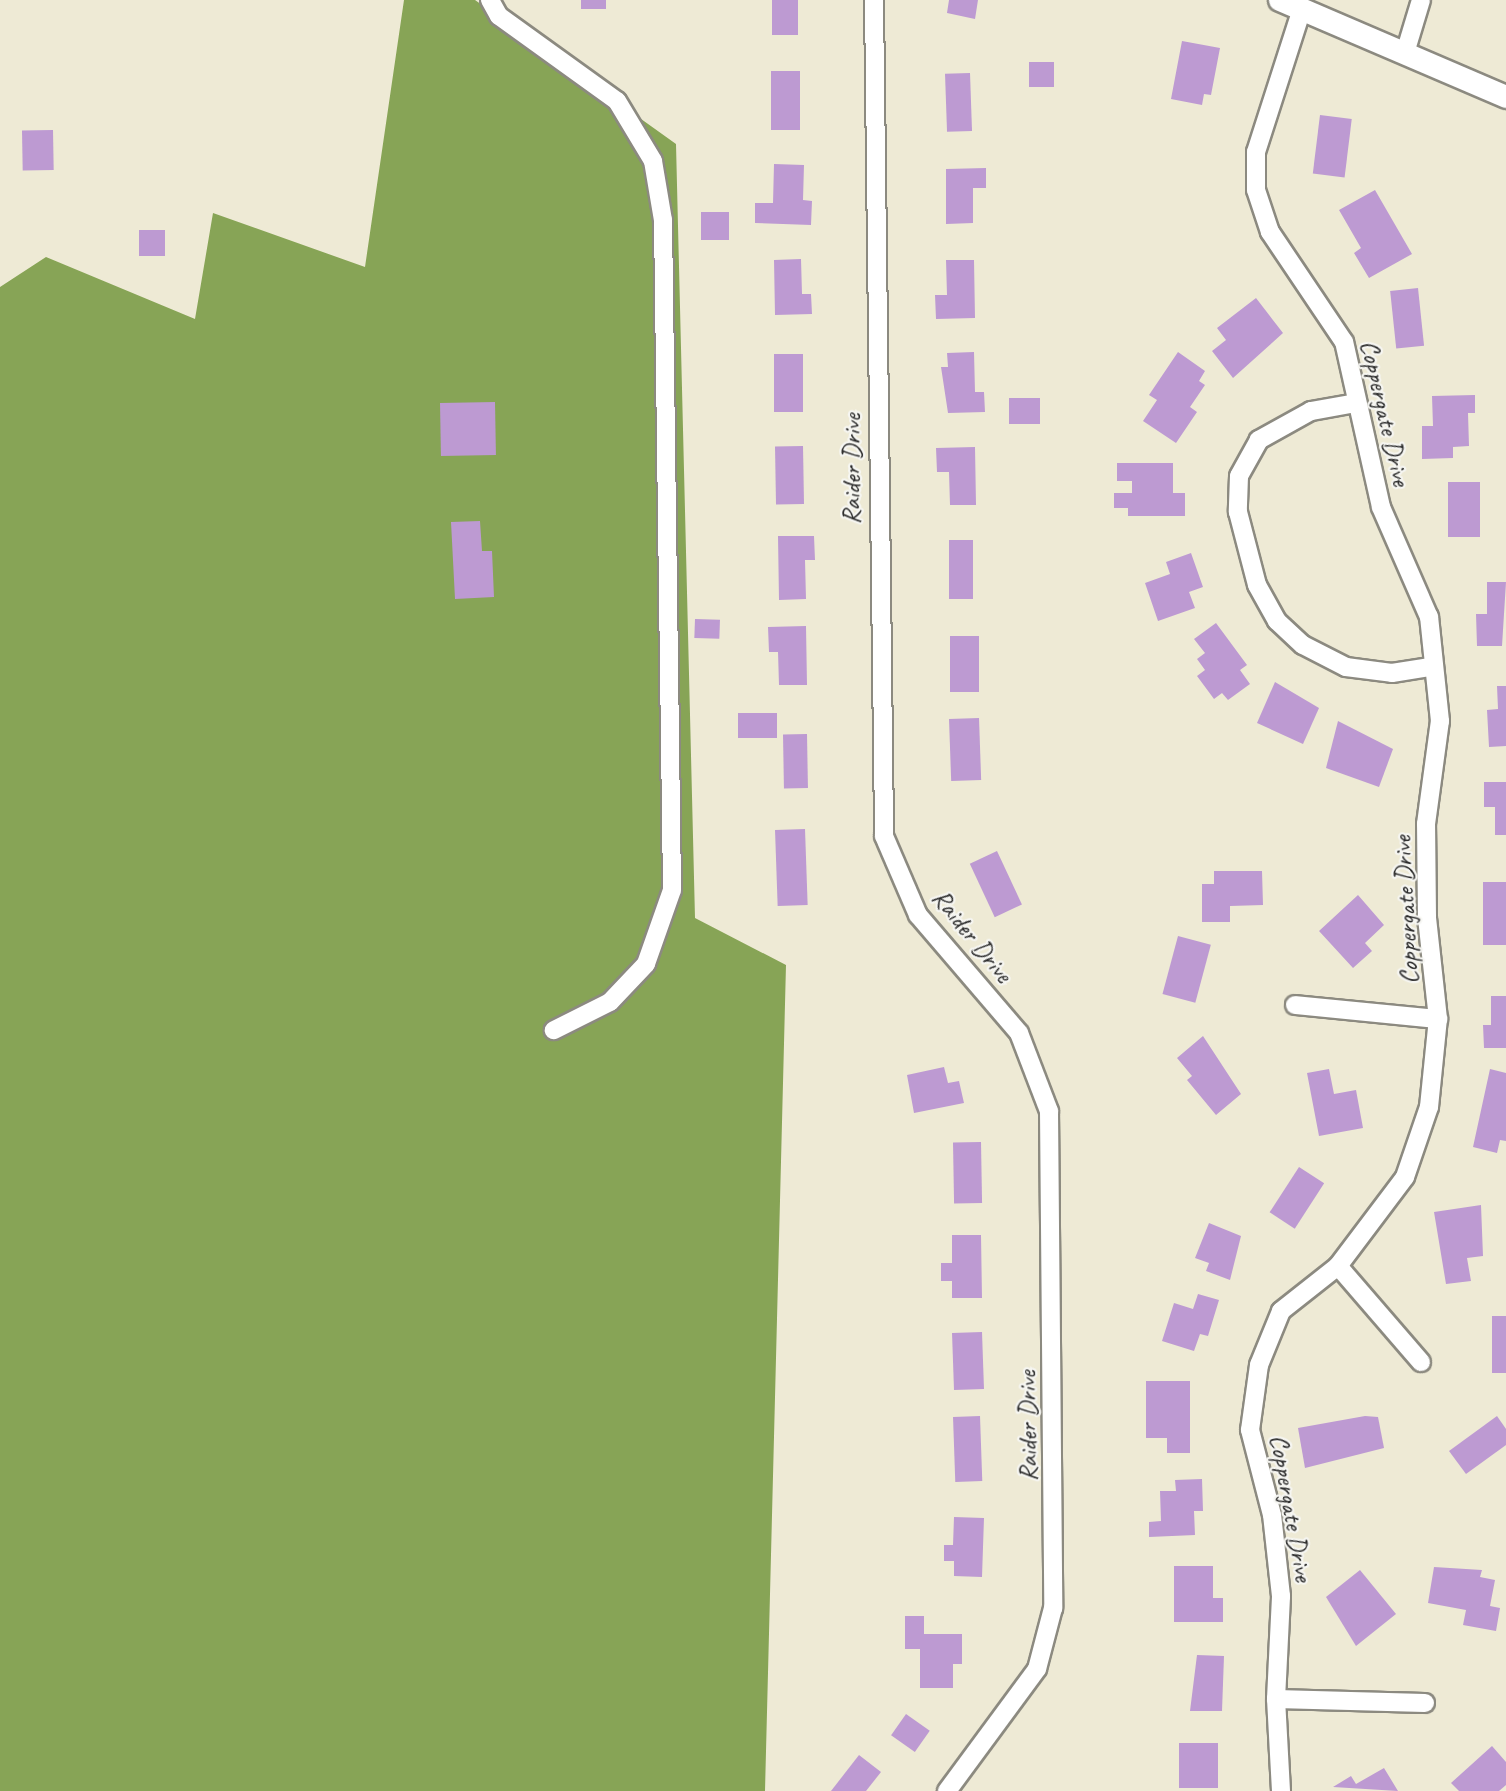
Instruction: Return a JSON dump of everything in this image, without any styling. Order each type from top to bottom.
[{"type":"street","points":[[490,0],[499,16],[618,101],[653,161],[663,220],[672,890],[646,964],[610,1002],[554,1030]]},
{"type":"street","name":"Raider Drive","points":[[874,0],[884,836],[918,915],[1019,1033],[1049,1111],[1053,1608],[1037,1669],[947,1791]]},
{"type":"street","points":[[1280,0],[1506,97]]},
{"type":"street","points":[[1405,53],[1421,0]]},
{"type":"street","name":"Coppergate Drive","points":[[1281,1791],[1276,1699],[1281,1596],[1272,1515],[1250,1430],[1259,1365],[1281,1311],[1338,1266],[1405,1177],[1429,1107],[1438,1019],[1427,917],[1426,824],[1440,722],[1431,667],[1429,617],[1381,507],[1344,342],[1270,232],[1256,190],[1256,152],[1302,9]]},
{"type":"street","points":[[1356,403],[1311,411],[1259,440],[1239,476],[1238,512],[1257,585],[1277,621],[1303,645],[1346,667],[1392,674],[1431,667]]},
{"type":"street","points":[[1295,1005],[1438,1019]]},
{"type":"street","points":[[1338,1266],[1421,1362]]},
{"type":"street","points":[[1276,1699],[1425,1703]]},
{"type":"green space","points":[[404,0],[475,0],[676,144],[695,918],[786,965],[765,1791],[0,1791],[0,287],[46,257],[195,319],[213,213],[365,267]]},
{"type":"building","points":[[581,0],[606,0],[606,9],[581,9]]},
{"type":"building","points":[[772,0],[798,0],[798,35],[772,35]]},
{"type":"building","points":[[949,0],[978,0],[975,19],[947,13]]},
{"type":"building","points":[[1182,41],[1220,48],[1211,95],[1204,94],[1202,105],[1171,99]]},
{"type":"building","points":[[1029,62],[1054,62],[1054,87],[1029,87]]},
{"type":"building","points":[[771,71],[800,71],[800,130],[771,130]]},
{"type":"building","points":[[970,73],[972,131],[947,132],[945,74]]},
{"type":"building","points":[[1320,115],[1352,119],[1345,177],[1313,174]]},
{"type":"building","points":[[53,130],[54,170],[23,171],[22,131]]},
{"type":"building","points":[[774,164],[804,165],[803,200],[812,201],[811,225],[755,223],[755,203],[773,203]]},
{"type":"building","points":[[986,168],[986,188],[973,188],[973,223],[946,224],[946,169]]},
{"type":"building","points":[[1375,190],[1412,254],[1369,278],[1354,253],[1361,248],[1339,210]]},
{"type":"building","points":[[701,212],[729,212],[729,240],[701,240]]},
{"type":"building","points":[[139,230],[165,230],[165,256],[139,256]]},
{"type":"building","points":[[801,259],[802,294],[811,294],[812,314],[775,315],[774,260]]},
{"type":"building","points":[[946,260],[974,260],[975,318],[936,319],[935,295],[947,295]]},
{"type":"building","points":[[1418,288],[1424,346],[1396,349],[1390,291]]},
{"type":"building","points":[[1256,298],[1283,333],[1233,378],[1212,351],[1226,340],[1217,328]]},
{"type":"building","points":[[974,352],[975,392],[984,392],[985,412],[948,413],[941,367],[948,367],[947,353]]},
{"type":"building","points":[[1178,352],[1205,371],[1199,381],[1205,385],[1190,407],[1197,412],[1176,443],[1143,421],[1157,400],[1149,395]]},
{"type":"building","points":[[774,354],[803,354],[803,412],[774,412]]},
{"type":"building","points":[[1475,395],[1475,413],[1468,413],[1469,446],[1453,447],[1453,458],[1422,459],[1422,426],[1433,426],[1432,396]]},
{"type":"building","points":[[1009,398],[1040,398],[1040,424],[1009,424]]},
{"type":"building","points":[[495,402],[496,455],[441,456],[440,403]]},
{"type":"building","points":[[775,446],[803,446],[804,504],[776,504]]},
{"type":"building","points":[[975,447],[976,505],[950,505],[949,472],[937,472],[936,448]]},
{"type":"building","points":[[1117,463],[1173,463],[1173,493],[1185,493],[1185,516],[1128,516],[1128,508],[1114,508],[1114,493],[1132,493],[1132,481],[1117,481]]},
{"type":"building","points":[[1448,482],[1480,482],[1480,537],[1448,537]]},
{"type":"building","points":[[480,521],[482,551],[492,551],[494,597],[455,599],[451,522]]},
{"type":"building","points":[[778,536],[814,536],[815,560],[805,560],[806,599],[779,600]]},
{"type":"building","points":[[949,540],[973,540],[973,599],[949,599]]},
{"type":"building","points":[[1191,553],[1203,587],[1189,592],[1195,608],[1158,621],[1145,583],[1170,574],[1166,562]]},
{"type":"building","points":[[1487,582],[1506,582],[1502,646],[1477,646],[1476,614],[1487,614]]},
{"type":"building","points":[[695,619],[720,620],[719,639],[694,638]]},
{"type":"building","points":[[1216,623],[1247,665],[1240,670],[1250,684],[1228,700],[1222,693],[1214,699],[1197,676],[1205,670],[1197,659],[1205,653],[1194,639]]},
{"type":"building","points":[[806,626],[807,685],[779,685],[778,652],[769,652],[768,627]]},
{"type":"building","points":[[950,636],[979,636],[979,692],[950,692]]},
{"type":"building","points":[[1275,682],[1319,708],[1303,744],[1257,723]]},
{"type":"building","points":[[1497,686],[1506,686],[1506,746],[1489,747],[1487,710],[1498,709]]},
{"type":"building","points":[[738,713],[777,713],[777,738],[738,738]]},
{"type":"building","points":[[979,718],[981,780],[951,781],[949,719]]},
{"type":"building","points":[[1338,721],[1393,749],[1379,787],[1326,768]]},
{"type":"building","points":[[783,734],[807,734],[808,788],[784,788]]},
{"type":"building","points":[[1484,782],[1506,782],[1506,835],[1495,835],[1495,807],[1484,807]]},
{"type":"building","points":[[805,829],[808,905],[778,906],[775,830]]},
{"type":"building","points":[[997,851],[1022,904],[995,917],[970,864]]},
{"type":"building","points":[[1214,871],[1262,871],[1263,905],[1230,906],[1230,922],[1202,922],[1202,884],[1214,884]]},
{"type":"building","points":[[1483,882],[1506,882],[1506,945],[1483,945]]},
{"type":"building","points":[[1358,895],[1384,925],[1365,943],[1372,951],[1353,968],[1319,931]]},
{"type":"building","points":[[1178,936],[1211,945],[1195,1003],[1162,994]]},
{"type":"building","points":[[1491,996],[1506,996],[1506,1048],[1484,1048],[1483,1025],[1491,1025]]},
{"type":"building","points":[[1203,1036],[1241,1094],[1216,1115],[1187,1080],[1192,1076],[1177,1058]]},
{"type":"building","points":[[944,1067],[948,1083],[959,1081],[964,1103],[914,1113],[907,1075]]},
{"type":"building","points":[[1329,1069],[1334,1094],[1356,1090],[1363,1128],[1319,1136],[1307,1073]]},
{"type":"building","points":[[1490,1069],[1506,1073],[1506,1141],[1500,1140],[1497,1153],[1473,1147]]},
{"type":"building","points":[[953,1142],[981,1142],[982,1203],[954,1203]]},
{"type":"building","points":[[1299,1167],[1324,1183],[1295,1229],[1270,1212]]},
{"type":"building","points":[[1481,1205],[1483,1256],[1467,1258],[1471,1281],[1446,1284],[1434,1212]]},
{"type":"building","points":[[1209,1223],[1241,1236],[1230,1280],[1206,1271],[1209,1263],[1195,1258]]},
{"type":"building","points":[[952,1235],[981,1235],[982,1298],[952,1298],[952,1281],[941,1281],[941,1263],[952,1263]]},
{"type":"building","points":[[1198,1294],[1219,1300],[1208,1336],[1200,1334],[1194,1351],[1162,1341],[1174,1303],[1193,1309]]},
{"type":"building","points":[[1492,1316],[1506,1316],[1506,1373],[1492,1373]]},
{"type":"building","points":[[982,1332],[984,1389],[954,1390],[952,1333]]},
{"type":"building","points":[[1146,1381],[1190,1381],[1190,1453],[1167,1453],[1167,1438],[1146,1438]]},
{"type":"building","points":[[980,1416],[982,1481],[955,1482],[953,1417]]},
{"type":"building","points":[[1365,1416],[1378,1417],[1384,1448],[1305,1468],[1298,1428]]},
{"type":"building","points":[[1497,1416],[1506,1429],[1506,1445],[1466,1474],[1449,1451]]},
{"type":"building","points":[[1202,1479],[1203,1511],[1194,1511],[1195,1535],[1149,1537],[1149,1522],[1161,1521],[1160,1491],[1176,1491],[1175,1480]]},
{"type":"building","points":[[954,1517],[984,1518],[982,1577],[954,1576],[954,1561],[944,1561],[944,1545],[953,1545]]},
{"type":"building","points":[[1174,1566],[1213,1566],[1213,1598],[1223,1598],[1223,1622],[1174,1622]]},
{"type":"building","points":[[1434,1567],[1482,1570],[1480,1577],[1495,1580],[1490,1606],[1500,1608],[1496,1631],[1463,1625],[1466,1610],[1428,1603]]},
{"type":"building","points":[[1360,1570],[1396,1614],[1356,1646],[1326,1597]]},
{"type":"building","points":[[905,1616],[924,1616],[924,1634],[962,1634],[962,1664],[953,1664],[953,1688],[920,1688],[920,1649],[905,1649]]},
{"type":"building","points":[[1197,1655],[1224,1656],[1222,1711],[1190,1711]]},
{"type":"building","points":[[906,1714],[930,1731],[915,1752],[891,1735]]},
{"type":"building","points":[[1179,1743],[1218,1743],[1218,1788],[1179,1788]]},
{"type":"building","points":[[1492,1746],[1506,1762],[1506,1785],[1499,1791],[1459,1791],[1451,1783]]},
{"type":"building","points":[[859,1755],[881,1772],[866,1791],[831,1791]]},
{"type":"building","points":[[1384,1768],[1398,1791],[1333,1787],[1351,1776],[1356,1784]]}]
